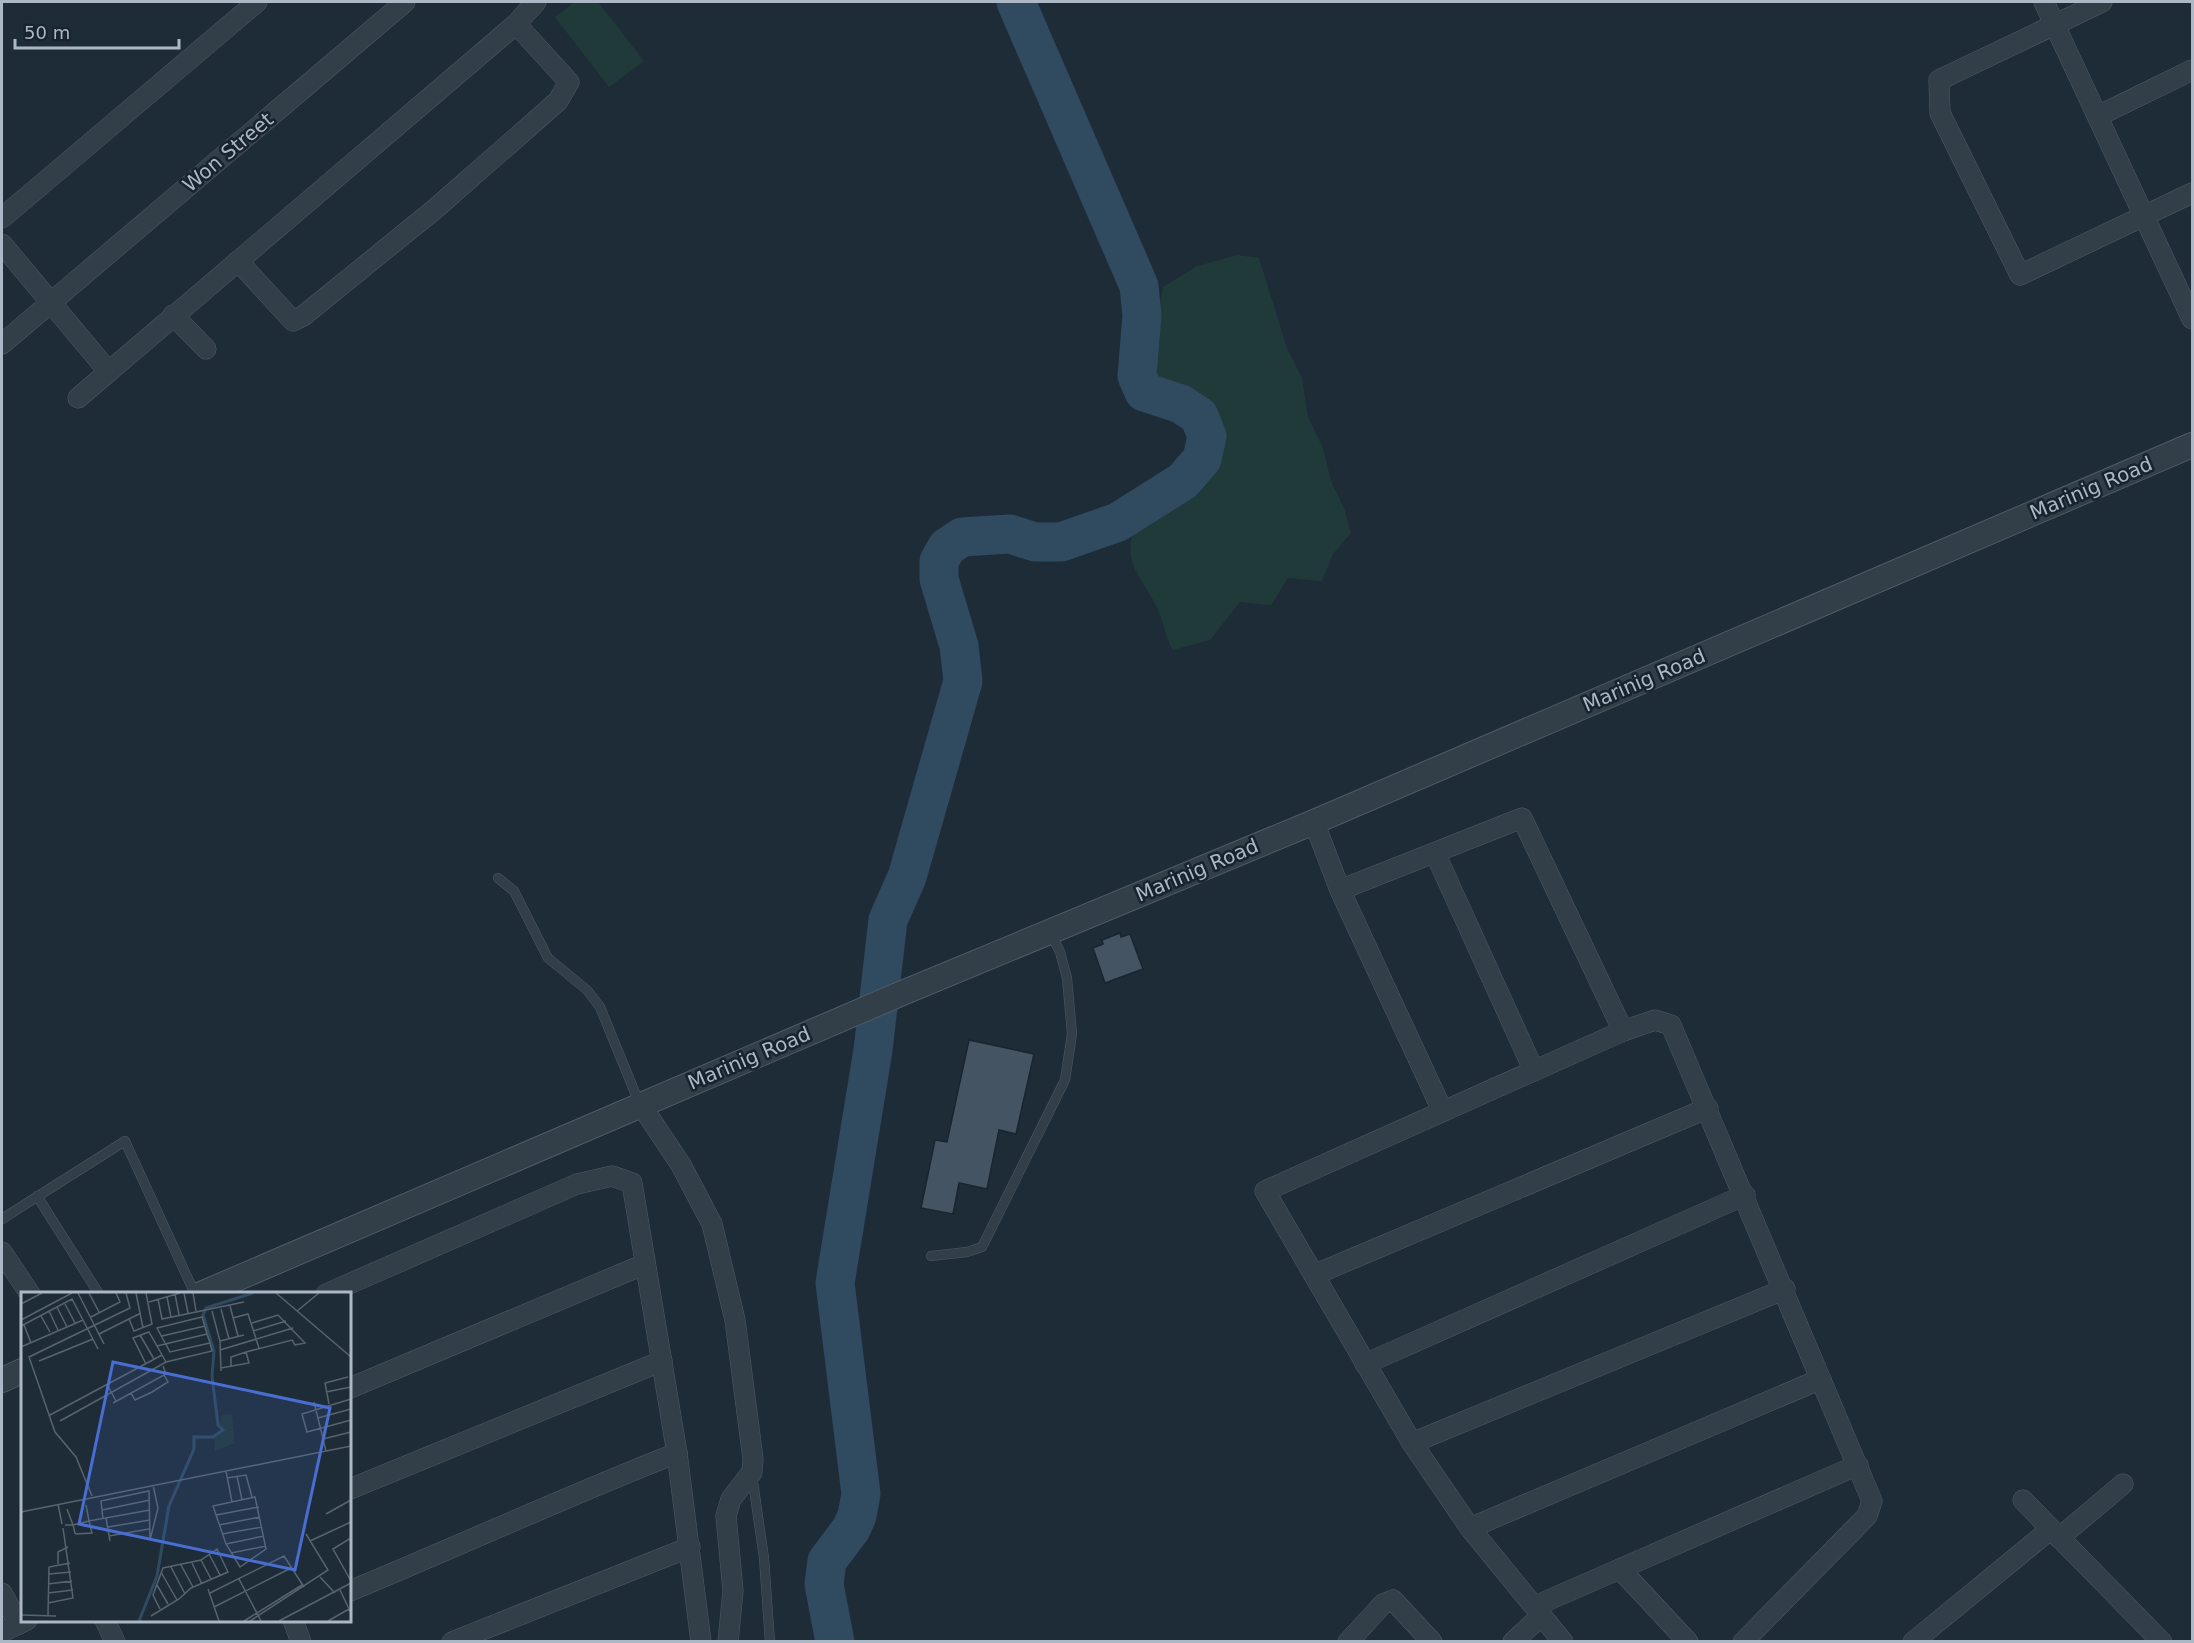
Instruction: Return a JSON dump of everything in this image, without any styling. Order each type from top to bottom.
[{"type":"street","points":[[2,218],[257,2]]},
{"type":"street","name":"Won Street","points":[[2,344],[405,2]]},
{"type":"street","points":[[78,398],[516,24],[536,2]]},
{"type":"street","points":[[2044,2],[2192,315]]},
{"type":"street","points":[[2102,2],[1939,80],[1940,113],[2020,275],[2193,193]]},
{"type":"street","points":[[238,261],[292,321],[303,316],[435,209],[558,101],[569,82],[516,24]]},
{"type":"street","points":[[2098,116],[2193,70]]},
{"type":"street","points":[[2,243],[108,371]]},
{"type":"street","points":[[173,315],[206,349]]},
{"type":"street","name":"Marinig Road","points":[[203,1292],[844,1017],[1314,822],[2193,445]]},
{"type":"street","points":[[1340,890],[1522,818],[1623,1031]]},
{"type":"street","points":[[1314,822],[1340,890],[1442,1110]]},
{"type":"street","points":[[1435,853],[1534,1071]]},
{"type":"street","points":[[1563,1641],[1470,1528],[1412,1443],[1265,1191],[1442,1110],[1623,1031],[1655,1020],[1671,1024],[1785,1289],[1872,1501],[1867,1516],[1743,1641]]},
{"type":"street","points":[[640,1105],[681,1165],[712,1224],[735,1320],[753,1459],[752,1472],[736,1492],[726,1516],[733,1591],[728,1641]]},
{"type":"street","points":[[1314,1275],[1708,1108]]},
{"type":"street","points":[[328,1292],[577,1184],[612,1176],[632,1183],[677,1453],[701,1641]]},
{"type":"street","points":[[1365,1364],[1745,1195]]},
{"type":"street","points":[[2,1252],[29,1292]]},
{"type":"street","points":[[351,1388],[645,1264]]},
{"type":"street","points":[[1412,1443],[1785,1289]]},
{"type":"street","points":[[351,1490],[662,1361]]},
{"type":"street","points":[[2,1380],[21,1371]]},
{"type":"street","points":[[1470,1528],[1821,1378]]},
{"type":"street","points":[[351,1591],[488,1534],[604,1481],[677,1453]]},
{"type":"street","points":[[1513,1641],[1538,1611],[1620,1569],[1858,1465]]},
{"type":"street","points":[[1913,1641],[2123,1484]]},
{"type":"street","points":[[2024,1500],[2150,1638]]},
{"type":"street","points":[[452,1641],[690,1547]]},
{"type":"street","points":[[1620,1569],[1688,1641]]},
{"type":"street","points":[[2,1593],[16,1626]]},
{"type":"street","points":[[1348,1641],[1383,1604],[1393,1600],[1432,1641]]},
{"type":"street","points":[[106,1622],[115,1641]]},
{"type":"street","points":[[294,1622],[301,1641]]},
{"type":"lane","points":[[498,878],[514,891],[548,958],[587,990],[600,1007],[640,1105]]},
{"type":"lane","points":[[932,1256],[967,1252],[982,1247],[1065,1080],[1072,1034],[1067,978],[1060,952],[1050,931]]},
{"type":"lane","points":[[2,1219],[125,1141],[195,1292]]},
{"type":"lane","points":[[37,1196],[98,1292]]},
{"type":"lane","points":[[752,1472],[764,1558],[770,1641]]},
{"type":"green space","points":[[575,2],[598,2],[644,61],[609,87],[555,17]]},
{"type":"green space","points":[[1237,255],[1259,258],[1287,348],[1302,378],[1308,417],[1323,448],[1331,481],[1344,508],[1351,533],[1333,554],[1322,581],[1288,578],[1271,605],[1240,602],[1210,640],[1173,650],[1159,612],[1133,564],[1131,543],[1134,532],[1145,520],[1199,490],[1216,456],[1220,430],[1210,402],[1157,383],[1149,374],[1163,287],[1197,266]]},
{"type":"building","points":[[1120,933],[1121,937],[1130,934],[1143,969],[1105,983],[1093,948],[1103,944],[1102,940]]},
{"type":"building","points":[[969,1040],[1034,1054],[1016,1134],[999,1130],[987,1189],[959,1183],[953,1214],[921,1208],[935,1140],[947,1142]]},
{"type":"waterway","points":[[835,1642],[824,1584],[827,1561],[851,1529],[857,1516],[861,1494],[835,1283],[873,1050],[888,920],[907,877],[963,681],[959,646],[939,579],[939,561],[947,547],[962,537],[1010,534],[1035,542],[1061,542],[1118,522],[1183,481],[1202,459],[1207,436],[1199,416],[1181,404],[1144,392],[1137,376],[1142,315],[1139,286],[1016,2]]}]
